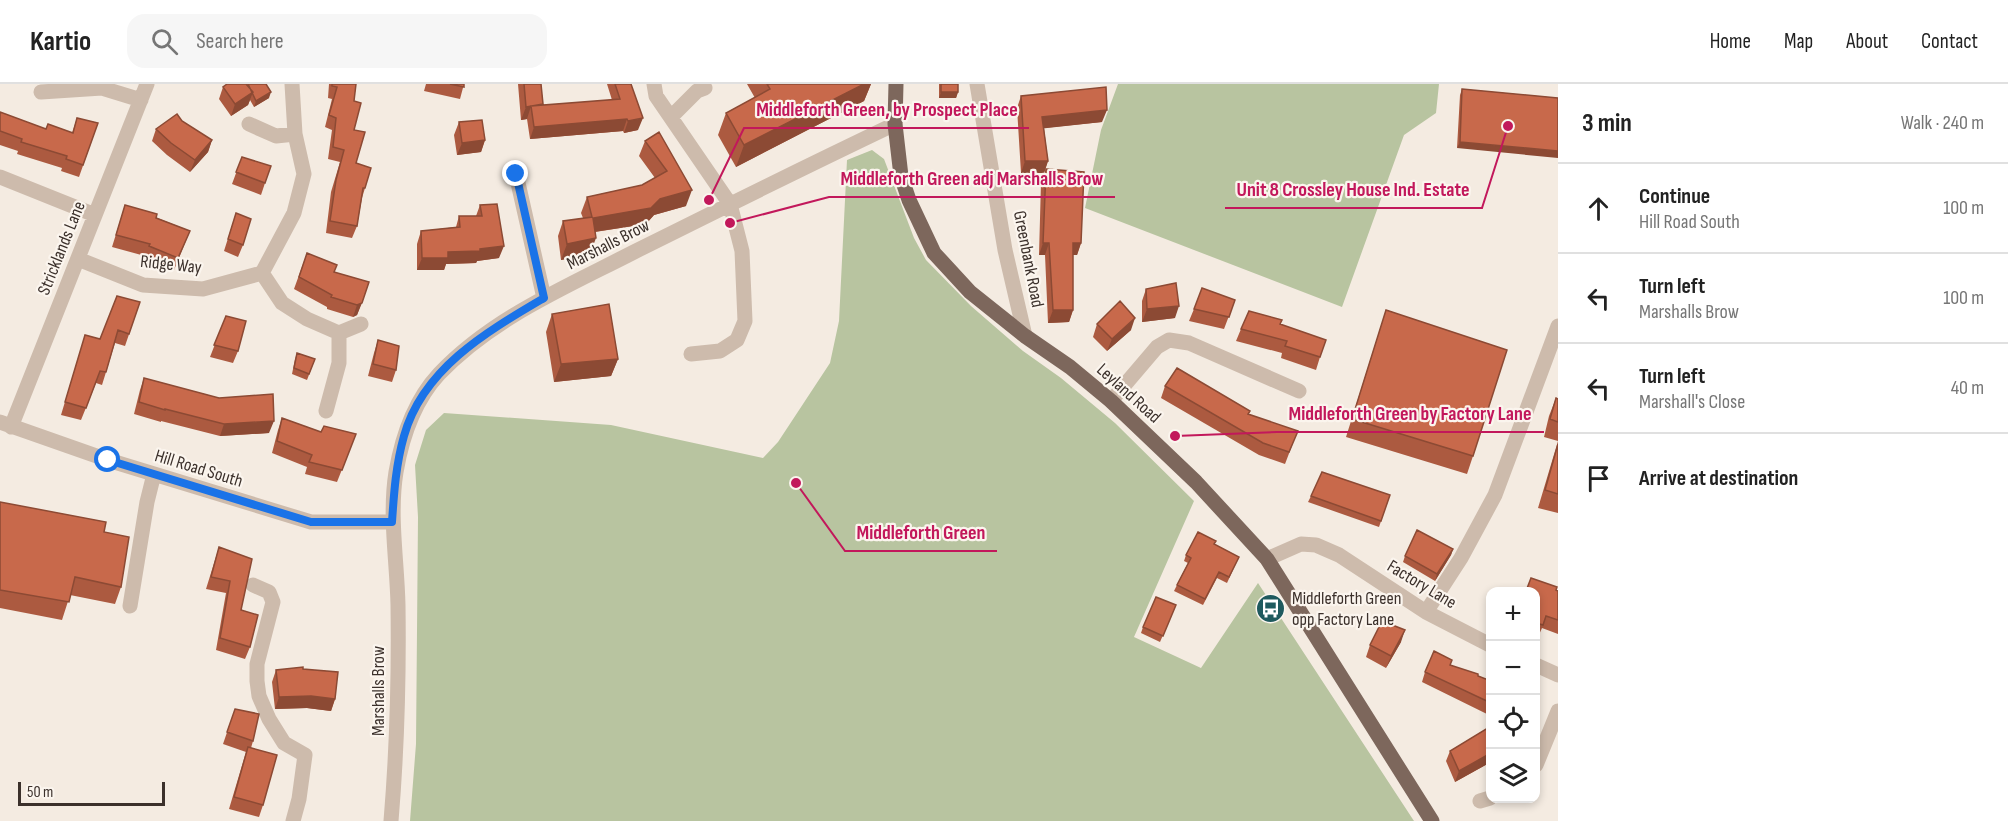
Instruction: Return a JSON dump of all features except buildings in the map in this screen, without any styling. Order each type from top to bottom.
[{"type":"main road","name":"Leyland Road","points":[[896,84],[895,124],[901,176],[912,208],[934,253],[969,292],[1111,400],[1196,482],[1268,559],[1432,821]]},
{"type":"street","name":"Stricklands Lane","points":[[6,425],[78,259],[147,84]]},
{"type":"street","points":[[292,84],[295,134],[304,174],[294,213],[262,273],[282,303],[307,319],[339,333],[362,324]]},
{"type":"street","points":[[654,84],[656,96],[730,204],[742,251],[745,321],[737,340],[720,351],[692,354]]},
{"type":"street","name":"Greenbank Road","points":[[977,84],[1005,250],[1025,336]]},
{"type":"street","points":[[41,92],[102,88],[141,100]]},
{"type":"street","points":[[671,117],[697,91],[705,88]]},
{"type":"street","points":[[249,124],[276,136],[295,134]]},
{"type":"street","name":"Marshalls Brow","points":[[391,821],[397,723],[398,603],[392,522],[396,475],[404,434],[425,393],[437,376],[463,351],[491,330],[544,298],[895,124]]},
{"type":"street","points":[[516,174],[544,298]]},
{"type":"street","points":[[0,177],[95,215]]},
{"type":"street","name":"Ridge Way","points":[[78,259],[143,285],[203,289],[262,273]]},
{"type":"street","points":[[1426,612],[1461,558],[1495,495],[1558,326]]},
{"type":"street","points":[[326,411],[339,363],[339,333]]},
{"type":"street","points":[[1111,400],[1157,347],[1169,340],[1189,343],[1299,391]]},
{"type":"street","name":"Hill Road South","points":[[6,425],[154,474],[311,522],[392,522]]},
{"type":"street","points":[[130,606],[147,502],[154,474]]},
{"type":"street","name":"Factory Lane","points":[[1268,559],[1300,544],[1316,545],[1339,555],[1426,612],[1486,642]]},
{"type":"street","points":[[253,585],[268,592],[273,602],[257,664],[259,696],[269,719],[284,743],[305,755],[299,799],[293,821]]},
{"type":"street","points":[[1540,667],[1558,675]]},
{"type":"street","points":[[1540,755],[1558,711]]},
{"type":"green space","points":[[1118,84],[1439,84],[1436,113],[1404,135],[1342,307],[1085,208],[1101,130]]},
{"type":"green space","points":[[872,150],[884,159],[914,238],[926,260],[971,306],[1023,351],[1061,378],[1115,423],[1194,501],[1134,637],[1201,668],[1258,583],[1414,821],[410,821],[416,744],[418,517],[415,465],[426,430],[444,413],[611,425],[763,458],[778,442],[830,363],[839,321],[847,160]]},
{"type":"place","name":"Unit 8 Crossley House Ind. Estate","points":[[1508,126]]},
{"type":"place","name":"Middleforth Green, by Prospect Place","points":[[709,200]]},
{"type":"place","name":"Middleforth Green adj Marshalls Brow","points":[[730,223]]},
{"type":"place","name":"Middleforth Green by Factory Lane","points":[[1175,436]]},
{"type":"place","name":"Middleforth Green","points":[[796,483]]},
{"type":"place","name":"Middleforth Green opp Factory Lane","points":[[1271,608]]},
{"type":"route","points":[[108,460],[311,522],[392,522],[396,475],[404,434],[425,393],[437,376],[463,351],[491,330],[544,298],[516,174]]}]
